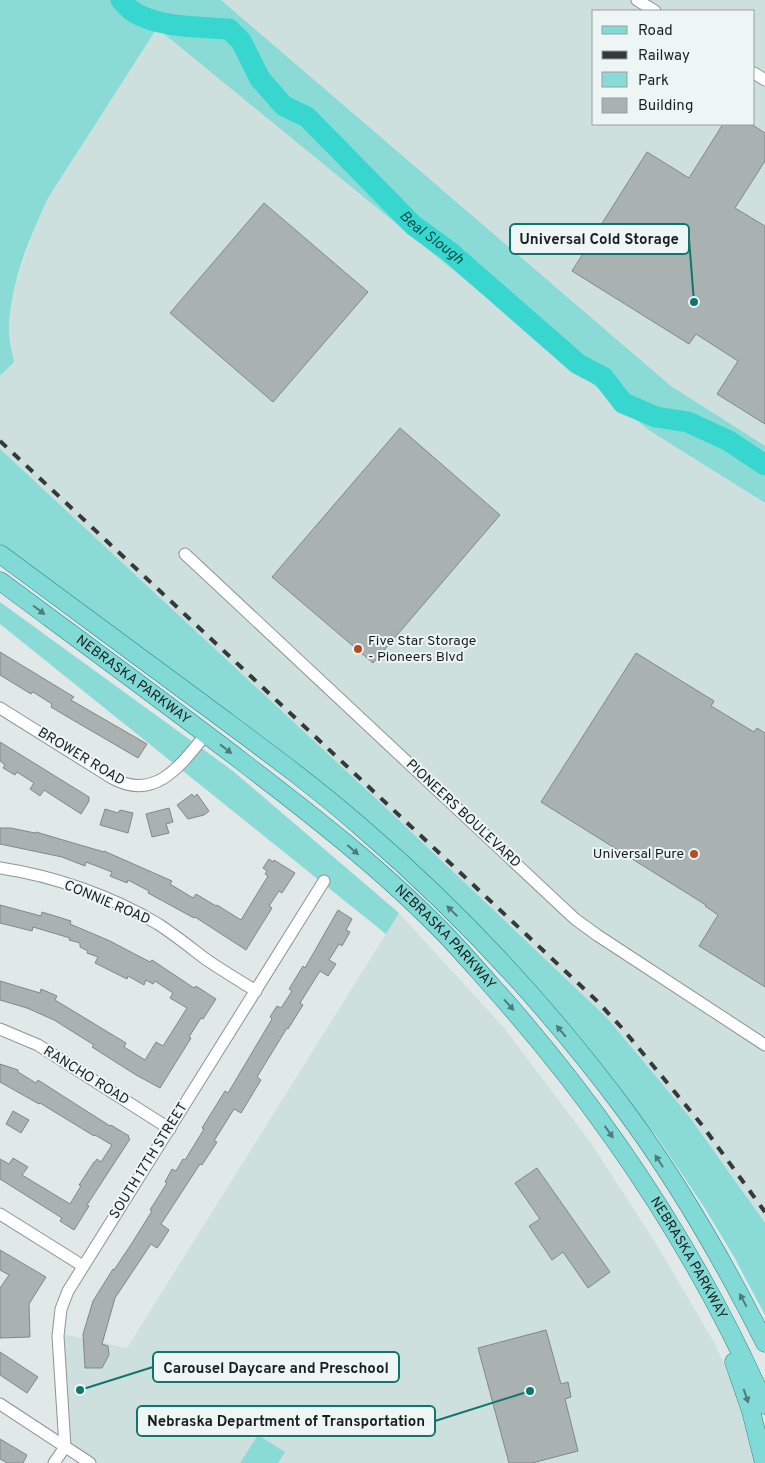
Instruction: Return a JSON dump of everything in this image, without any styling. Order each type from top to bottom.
[{"type":"main road","name":"NEBRASKA PARKWAY","points":[[0,554],[305,780],[373,837],[455,913],[580,1053],[628,1115],[700,1224],[742,1297],[765,1343]]},
{"type":"main road","name":"NEBRASKA PARKWAY","points":[[0,581],[206,734],[329,829],[387,879],[441,930],[517,1014],[599,1118],[639,1176],[675,1233],[713,1300],[765,1406]]},
{"type":"main road","points":[[713,1300],[751,1411],[764,1463]]},
{"type":"street","points":[[637,0],[653,10]]},
{"type":"street","name":"PIONEERS BOULEVARD","points":[[185,554],[575,919],[765,1045]]},
{"type":"street","name":"BROWER ROAD","points":[[0,708],[106,775],[130,786],[149,785],[166,778],[180,765],[206,734]]},
{"type":"street","name":"CONNIE ROAD","points":[[0,868],[50,879],[121,905],[158,924],[210,962],[256,991]]},
{"type":"street","name":"SOUTH 17TH STREET","points":[[64,1447],[58,1328],[64,1300],[83,1266],[324,881]]},
{"type":"street","name":"RANCHO ROAD","points":[[0,1030],[38,1045],[170,1129]]},
{"type":"street","points":[[0,1214],[83,1266]]},
{"type":"street","points":[[0,1404],[90,1463]]},
{"type":"street","points":[[54,1463],[64,1447]]},
{"type":"shaded area","points":[[221,0],[765,0],[765,446],[671,386]]},
{"type":"shaded area","points":[[157,27],[650,431],[765,503],[765,1241],[742,1203],[0,469],[0,377],[14,362],[9,329],[12,295],[35,225],[48,198]]},
{"type":"shaded area","points":[[399,913],[505,1029],[591,1143],[655,1242],[715,1344],[765,1458],[765,1463],[90,1463],[65,1447],[58,1333],[127,1348]]},
{"type":"green space","points":[[0,0],[221,0],[671,386],[765,446],[765,503],[650,431],[157,28],[48,198],[41,213],[22,261],[13,294],[9,328],[14,362],[0,376]]},
{"type":"green space","points":[[0,449],[387,809],[607,1018],[688,1115],[765,1223],[765,1315],[733,1255],[704,1207],[657,1137],[502,951],[168,669],[0,544]]},
{"type":"green space","points":[[0,602],[233,771],[399,913],[386,934],[0,624]]},
{"type":"green space","points":[[258,1435],[285,1452],[278,1463],[240,1463]]},
{"type":"building","points":[[722,125],[753,125],[765,133],[765,161],[735,208],[765,226],[765,424],[717,394],[738,361],[696,334],[689,344],[572,271],[647,152],[689,178]]},
{"type":"building","points":[[264,203],[368,292],[273,402],[170,313]]},
{"type":"building","points":[[400,428],[500,515],[373,663],[272,577]]},
{"type":"building","points":[[0,652],[74,697],[71,700],[147,744],[138,758],[51,707],[52,704],[33,692],[31,694],[0,675]]},
{"type":"building","name":"Universal Pure","points":[[636,653],[714,701],[711,706],[754,732],[757,728],[765,733],[765,987],[699,946],[718,915],[706,905],[541,802]]},
{"type":"building","points":[[0,742],[89,797],[89,801],[81,814],[44,790],[40,796],[30,789],[34,783],[17,772],[15,775],[3,768],[5,765],[0,761]]},
{"type":"building","points":[[192,794],[194,797],[197,794],[209,811],[204,815],[188,819],[177,805]]},
{"type":"building","points":[[169,808],[173,822],[166,824],[169,833],[152,837],[146,814]]},
{"type":"building","points":[[105,809],[118,813],[120,810],[133,813],[128,833],[100,825]]},
{"type":"building","points":[[0,828],[36,832],[104,851],[172,881],[170,884],[193,898],[196,894],[241,920],[268,876],[265,874],[267,871],[263,868],[269,859],[295,873],[282,893],[279,891],[269,906],[272,908],[246,950],[195,917],[148,893],[149,891],[128,880],[127,883],[110,876],[112,872],[86,862],[85,866],[62,857],[0,844]]},
{"type":"building","points":[[0,905],[41,916],[42,912],[71,921],[70,924],[110,941],[150,962],[152,960],[194,988],[196,986],[216,999],[189,1037],[191,1038],[160,1088],[92,1047],[94,1045],[54,1020],[27,1008],[0,1000],[0,981],[40,993],[41,989],[57,996],[55,1000],[126,1043],[124,1047],[145,1060],[156,1042],[163,1046],[187,1008],[170,998],[173,993],[155,981],[153,984],[146,980],[144,985],[128,976],[127,979],[95,963],[98,957],[87,953],[88,951],[80,947],[80,943],[69,940],[70,938],[33,927],[32,931],[0,923]]},
{"type":"building","points":[[338,910],[352,919],[346,930],[350,932],[342,946],[339,944],[329,960],[336,964],[328,976],[320,971],[300,1003],[303,1005],[257,1077],[261,1080],[241,1113],[234,1109],[214,1141],[217,1142],[202,1165],[200,1164],[161,1224],[169,1230],[157,1248],[151,1244],[115,1298],[102,1344],[108,1346],[109,1355],[102,1368],[85,1368],[83,1334],[93,1301],[152,1211],[150,1210],[167,1183],[165,1182],[172,1169],[176,1171],[183,1159],[185,1160],[204,1129],[202,1128],[225,1091],[228,1093],[272,1019],[270,1017],[277,1006],[281,1008],[292,991],[289,989],[303,966],[305,968]]},
{"type":"building","points":[[0,1064],[18,1070],[18,1072],[36,1083],[38,1080],[129,1136],[130,1139],[87,1205],[89,1206],[74,1230],[60,1221],[62,1218],[0,1179],[0,1159],[9,1164],[13,1158],[28,1167],[22,1175],[70,1204],[81,1186],[79,1185],[94,1162],[97,1159],[101,1162],[112,1145],[0,1082]]},
{"type":"building","points":[[13,1111],[29,1120],[21,1133],[6,1124]]},
{"type":"building","points":[[537,1168],[610,1272],[588,1288],[563,1252],[552,1260],[529,1226],[540,1219],[515,1183]]},
{"type":"building","points":[[0,1250],[46,1277],[29,1304],[30,1337],[0,1338],[0,1288],[9,1275],[0,1270]]},
{"type":"building","points":[[546,1330],[561,1384],[568,1382],[571,1397],[565,1399],[578,1451],[532,1463],[509,1463],[478,1348]]},
{"type":"building","points":[[0,1352],[38,1377],[27,1393],[0,1375]]},
{"type":"building","points":[[0,1439],[27,1455],[23,1463],[7,1463],[0,1459]]},
{"type":"waterway","name":"Beal Slough","points":[[121,0],[132,11],[154,21],[179,26],[229,29],[241,41],[260,79],[284,106],[307,117],[413,225],[450,252],[578,364],[603,377],[623,403],[656,417],[688,422],[729,441],[765,465]]},
{"type":"railway","points":[[0,441],[596,1000],[622,1028],[702,1125],[765,1212]]},
{"type":"place","name":"Universal Cold Storage","points":[[694,302]]},
{"type":"place","name":"Five Star Storage - Pioneers Blvd","points":[[358,649]]},
{"type":"place","name":"Universal Pure","points":[[694,854]]},
{"type":"place","name":"Carousel Daycare and Preschool","points":[[80,1390]]},
{"type":"place","name":"Nebraska Department of Transportation","points":[[530,1391]]}]
